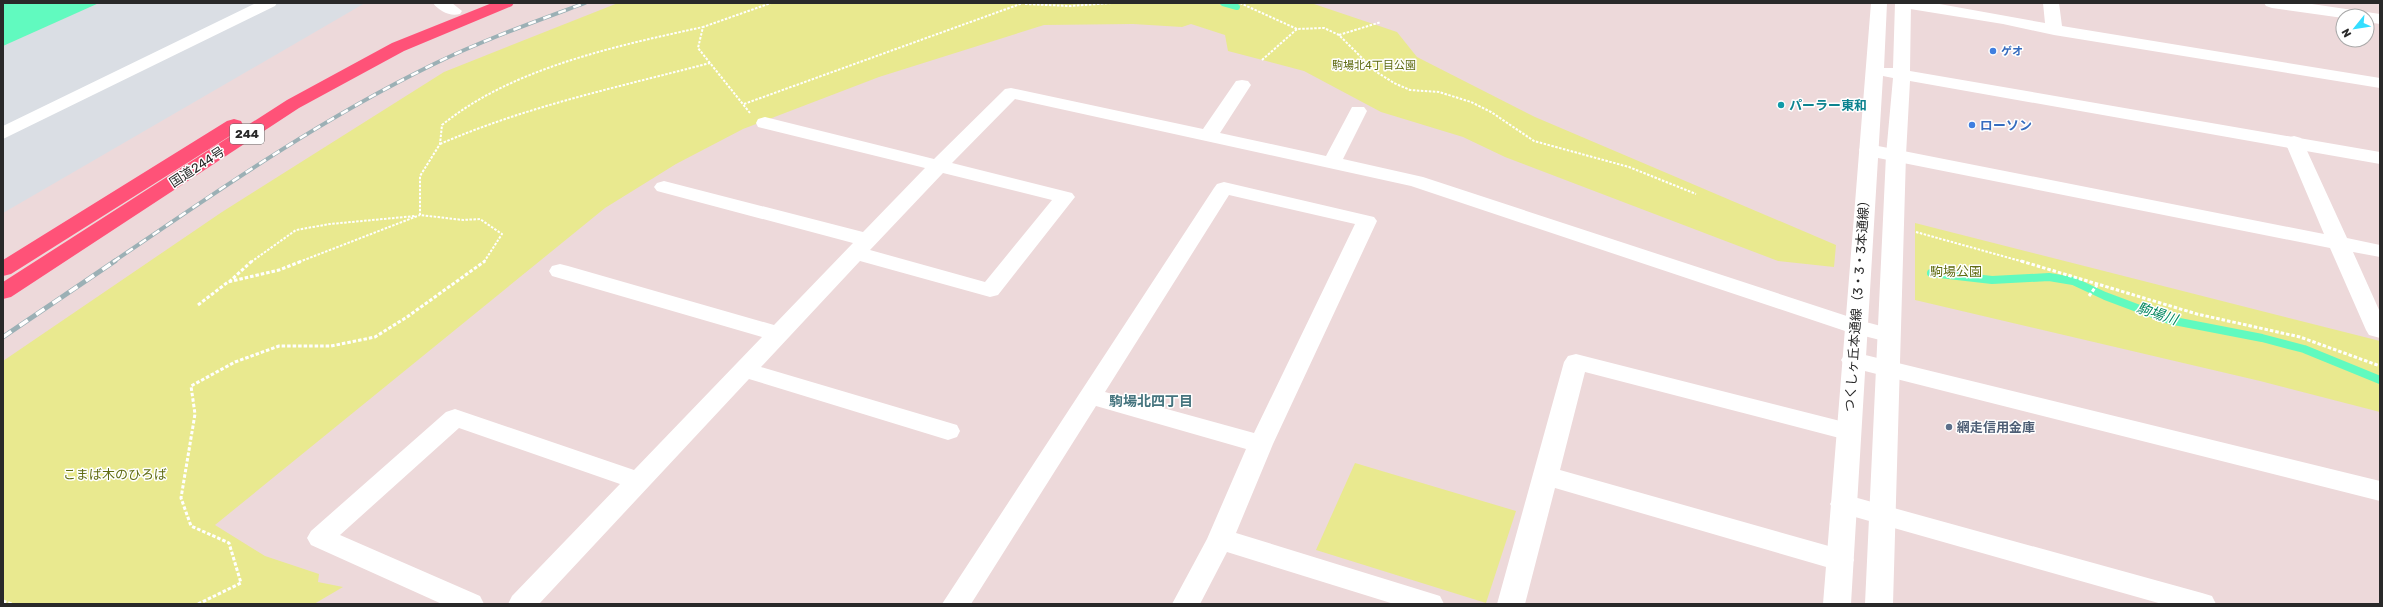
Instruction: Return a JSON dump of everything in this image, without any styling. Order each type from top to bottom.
[{"type":"highway","name":"国道244号","points":[[3,269],[276,98],[324,71],[448,7],[475,3]]},
{"type":"highway","name":"国道244号","points":[[3,292],[293,104],[398,47],[506,3]]},
{"type":"street","points":[[3,133],[269,3]]},
{"type":"street","name":"つくしヶ丘本通線（3・3・3本通線）","points":[[1837,604],[1847,432],[1868,150],[1874,97],[1880,3]]},
{"type":"street","points":[[1879,604],[1888,335],[1896,155],[1901,102],[1900,75],[1904,3],[2002,19],[2054,30],[2380,83]]},
{"type":"street","points":[[2051,3],[2054,30]]},
{"type":"street","points":[[2272,3],[2335,12]]},
{"type":"street","points":[[1875,70],[2380,158]]},
{"type":"street","points":[[1208,136],[1242,85]]},
{"type":"street","points":[[522,604],[939,165],[1011,93],[1416,181],[1856,327],[1888,335]]},
{"type":"street","points":[[1332,162],[1358,111]]},
{"type":"street","points":[[664,186],[862,247],[990,290],[1065,197],[765,123]]},
{"type":"street","points":[[2294,142],[2377,330],[2380,331]]},
{"type":"street","points":[[1868,150],[2380,251]]},
{"type":"street","points":[[956,604],[1224,188],[1367,221],[1261,444],[1220,538],[1186,604]]},
{"type":"street","points":[[560,271],[779,334]]},
{"type":"street","points":[[1853,360],[2380,491]]},
{"type":"street","points":[[1511,604],[1576,362],[1847,432]]},
{"type":"street","points":[[745,370],[948,431]]},
{"type":"street","points":[[1090,396],[1261,444]]},
{"type":"street","points":[[454,601],[320,538],[455,418],[639,481]]},
{"type":"street","points":[[1546,476],[1840,560]]},
{"type":"street","points":[[1843,504],[2202,604]]},
{"type":"street","points":[[1220,538],[1430,604]]},
{"type":"path","points":[[420,215],[420,176],[440,144],[442,124],[473,102],[532,75],[656,36],[703,27],[736,17],[771,3]]},
{"type":"path","points":[[703,27],[698,48],[744,104],[895,48],[1024,3],[1070,6],[1112,3]]},
{"type":"path","points":[[1240,3],[1297,29],[1324,28],[1339,34],[1375,72],[1394,84],[1410,90],[1439,92],[1471,102],[1491,112],[1534,141],[1629,167],[1696,194]]},
{"type":"path","points":[[1339,34],[1381,22]]},
{"type":"path","points":[[1262,60],[1297,29]]},
{"type":"path","points":[[440,144],[475,128],[520,112],[586,93],[648,80],[710,63]]},
{"type":"path","points":[[228,282],[279,270],[370,233],[420,215]]},
{"type":"path","points":[[198,305],[228,282],[254,259],[296,230],[330,224],[420,215],[463,220],[480,219],[502,234],[484,262],[407,318],[375,337],[331,346],[279,346],[235,362],[191,386],[195,414],[181,498],[191,526],[229,543],[241,583],[198,604]]},
{"type":"path","points":[[1911,230],[2039,265],[2097,285],[2202,316],[2252,325],[2301,338],[2380,366]]},
{"type":"path","points":[[2089,296],[2097,285]]},
{"type":"path","points":[[3,602],[12,604]]},
{"type":"shaded area","points":[[3,3],[99,3],[3,46]]},
{"type":"shaded area","points":[[99,3],[365,3],[3,213],[3,46]]},
{"type":"green space","name":"こまば木のひろば","points":[[618,3],[1311,3],[1397,32],[1417,57],[1535,117],[1836,245],[1834,267],[1778,261],[1505,157],[1463,137],[1381,112],[1304,71],[1228,51],[1225,35],[1191,24],[1182,27],[1133,24],[1044,25],[879,77],[743,129],[676,164],[605,208],[215,525],[265,556],[319,574],[318,582],[343,587],[314,604],[3,604],[3,361],[222,212],[444,72]]},
{"type":"green space","name":"駒場公園","points":[[1915,223],[2380,341],[2380,412],[2260,381],[1915,300]]},
{"type":"green space","points":[[1355,463],[1516,511],[1486,603],[1316,550]]},
{"type":"waterway","name":"駒場川","points":[[1223,3],[1237,7]]},
{"type":"waterway","name":"駒場川","points":[[1931,273],[1992,280],[2049,277],[2073,281],[2105,296],[2169,320],[2262,338],[2304,349],[2380,380]]},
{"type":"railway","points":[[113,262],[270,157],[310,132],[392,85],[471,47],[585,3]]},
{"type":"railway","points":[[3,337],[115,261]]},
{"type":"place","name":"ゲオ","points":[[1993,51]]},
{"type":"place","name":"パーラー東和","points":[[1781,105]]},
{"type":"place","name":"ローソン","points":[[1972,125]]},
{"type":"place","name":"網走信用金庫","points":[[1949,427]]},
{"type":"district","name":"駒場北四丁目","points":[[1151,401]]},
{"type":"park label","name":"駒場北4丁目公園","points":[[1374,65]]}]
